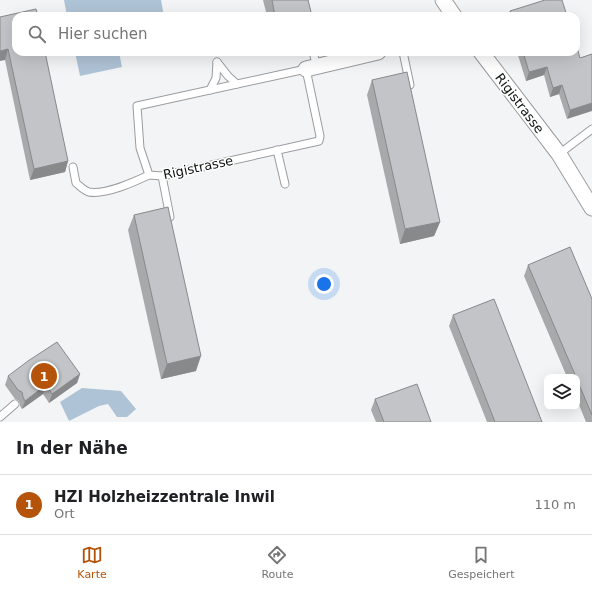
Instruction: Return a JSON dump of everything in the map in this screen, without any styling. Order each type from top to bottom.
[{"type":"street","points":[[443,0],[451,12]]},
{"type":"street","name":"Rigistrasse","points":[[312,68],[362,56]]},
{"type":"street","name":"Rigistrasse","points":[[484,56],[559,154],[592,208]]},
{"type":"lane","points":[[312,68],[313,56]]},
{"type":"lane","points":[[404,56],[410,85]]},
{"type":"lane","points":[[210,90],[216,78],[217,62],[228,76],[237,84]]},
{"type":"lane","name":"Rigistrasse","points":[[312,68],[320,136],[319,141],[162,176],[149,175],[140,148],[137,106],[312,68]]},
{"type":"lane","points":[[559,154],[592,129]]},
{"type":"lane","points":[[277,150],[285,184]]},
{"type":"lane","points":[[73,167],[76,183],[89,192],[123,187],[149,175]]},
{"type":"lane","points":[[162,176],[170,217]]},
{"type":"lane","points":[[0,417],[15,404]]},
{"type":"shaded area","points":[[64,0],[161,0],[163,12],[66,12]]},
{"type":"shaded area","points":[[76,56],[120,56],[122,67],[80,76]]},
{"type":"shaded area","points":[[82,388],[121,391],[136,409],[127,417],[117,417],[108,404],[99,406],[69,421],[60,402]]},
{"type":"building","points":[[272,0],[308,0],[311,12],[274,12]]},
{"type":"building","points":[[545,0],[562,0],[566,12],[510,12]]},
{"type":"building","points":[[36,9],[37,12],[22,12]]},
{"type":"building","points":[[12,14],[12,56],[46,56],[68,161],[34,169],[8,49],[0,51],[0,17]]},
{"type":"building","points":[[592,54],[592,103],[570,110],[562,85],[553,88],[547,67],[529,72],[524,56],[579,56],[580,58]]},
{"type":"building","points":[[407,72],[440,222],[405,229],[372,80]]},
{"type":"building","points":[[168,207],[201,356],[167,364],[134,215]]},
{"type":"building","points":[[570,247],[592,299],[592,415],[580,387],[580,374],[575,374],[528,265]]},
{"type":"building","points":[[494,299],[542,422],[495,422],[453,315]]},
{"type":"building","points":[[57,342],[80,374],[52,394],[46,385],[25,401],[22,392],[18,390],[8,376]]},
{"type":"building","points":[[417,384],[431,422],[384,422],[375,399]]},
{"type":"place","name":"HZI Holzheizzentrale Inwil","points":[[44,376]]}]
